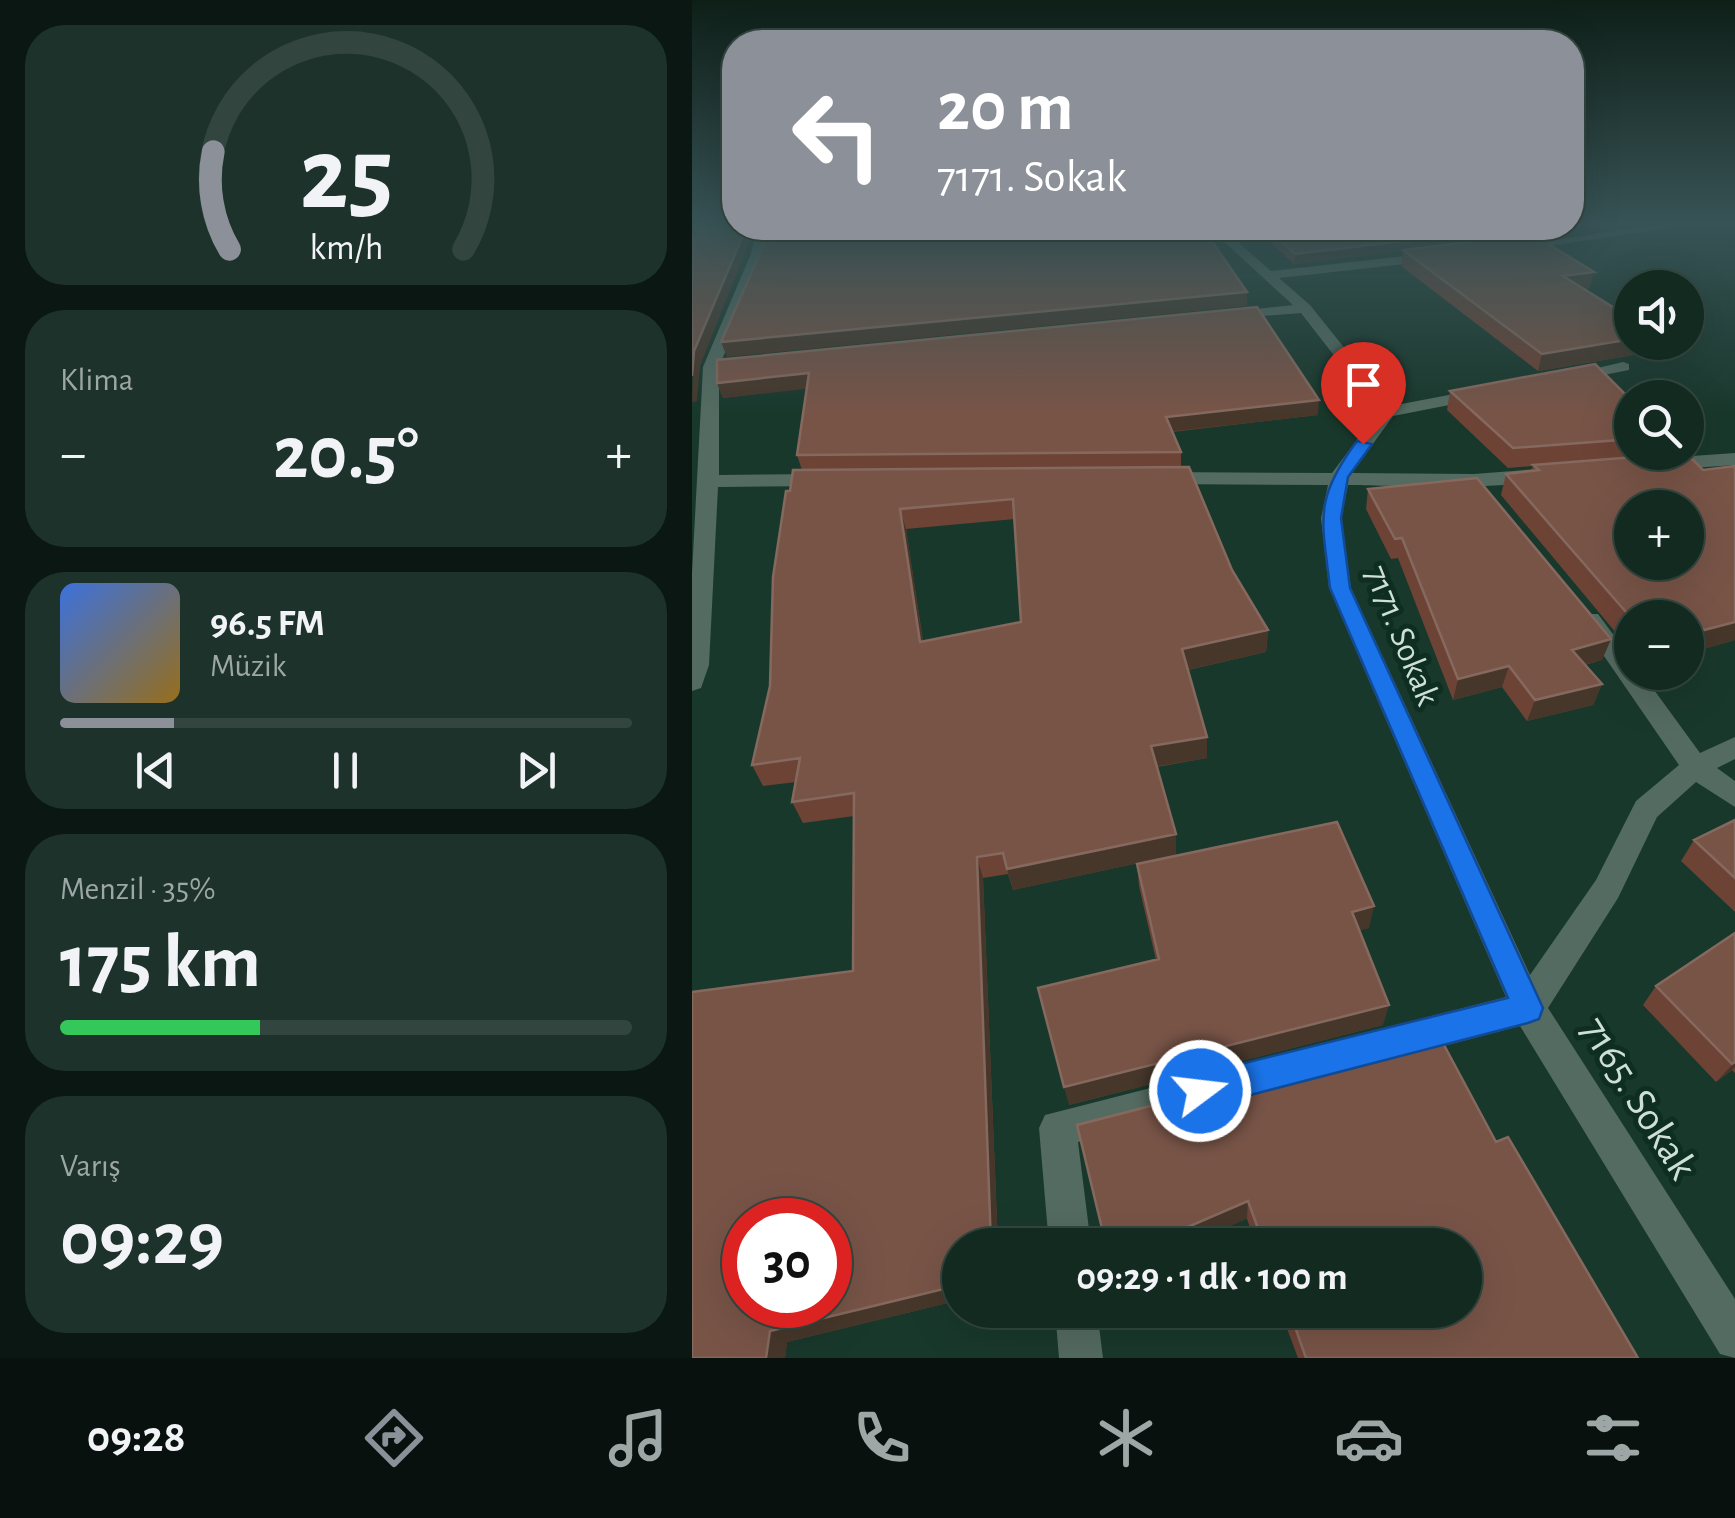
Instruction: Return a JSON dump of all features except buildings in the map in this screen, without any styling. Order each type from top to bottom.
[{"type":"street","points":[[692,682],[697,665],[721,366],[747,287]]},
{"type":"street","points":[[1282,287],[1305,308],[1387,412],[1496,391]]},
{"type":"street","points":[[1206,318],[1305,308]]},
{"type":"street","points":[[1550,381],[1623,367]]},
{"type":"street","name":"7171. Sokak","points":[[1387,412],[1340,476],[1331,518],[1340,588],[1528,1008]]},
{"type":"street","points":[[1704,461],[1734,459]]},
{"type":"street","points":[[1142,478],[1340,476],[1474,480],[1567,472]]},
{"type":"street","points":[[709,481],[847,480]]},
{"type":"street","points":[[1474,480],[1497,508]]},
{"type":"street","points":[[1579,605],[1695,766],[1734,796]]},
{"type":"street","points":[[1068,1228],[1058,1128],[1528,1008],[1608,889],[1646,810],[1695,766],[1734,748]]},
{"type":"street","name":"7165. Sokak","points":[[1528,1008],[1734,1338]]},
{"type":"street","points":[[1078,1328],[1081,1358]]},
{"type":"route","points":[[1200,1091],[1528,1008],[1340,588],[1331,518],[1340,476],[1363,444]]}]
